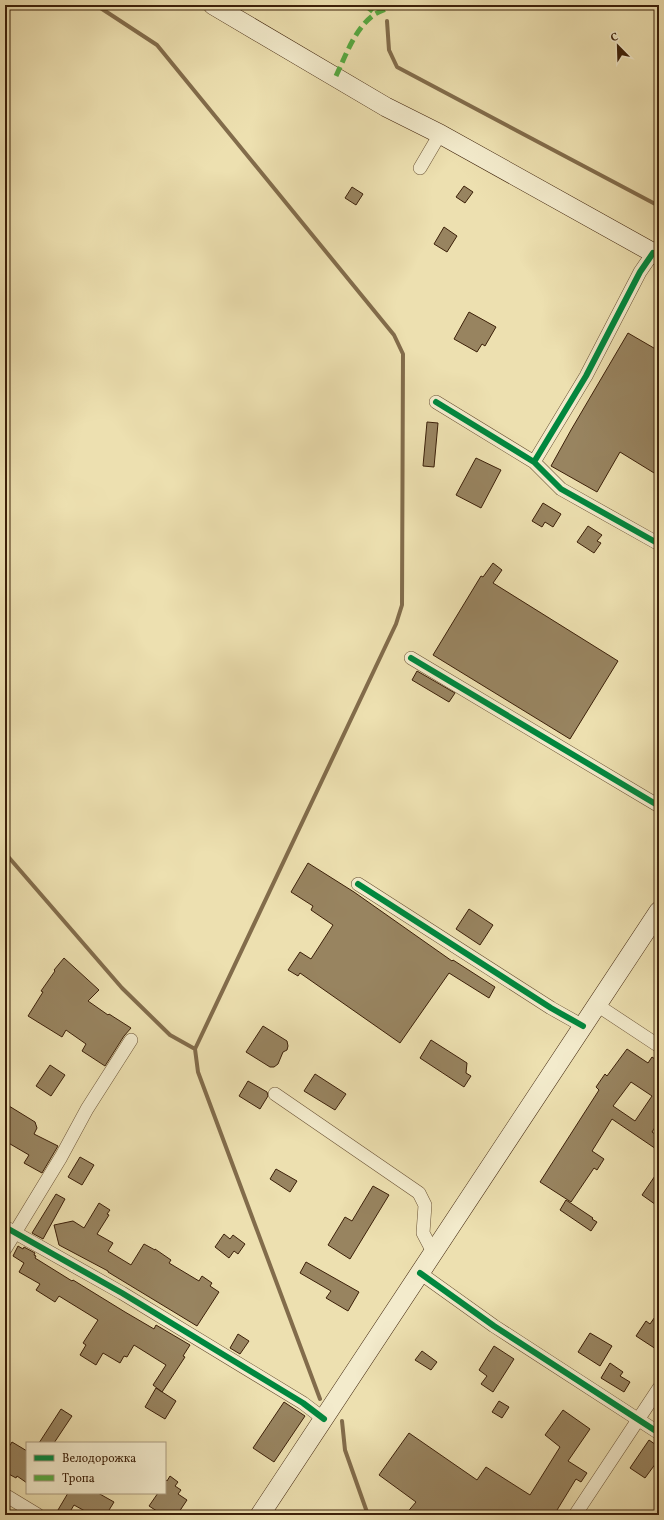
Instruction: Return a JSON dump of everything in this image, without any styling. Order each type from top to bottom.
[{"type":"main road","points":[[213,5],[386,106],[440,134],[656,254]]},
{"type":"main road","points":[[260,1515],[659,911]]},
{"type":"street","points":[[420,168],[440,134]]},
{"type":"street","points":[[534,462],[586,376],[640,272],[656,254]]},
{"type":"street","points":[[436,402],[534,462],[561,489],[659,544]]},
{"type":"street","points":[[411,658],[659,806]]},
{"type":"street","points":[[358,884],[545,1004],[583,1026]]},
{"type":"street","points":[[597,1005],[659,1046]]},
{"type":"street","points":[[5,1249],[10,1230],[61,1157],[87,1109],[131,1040]]},
{"type":"street","points":[[275,1094],[419,1193],[425,1205],[423,1233],[433,1252]]},
{"type":"street","points":[[10,1230],[149,1309],[303,1403],[324,1419]]},
{"type":"street","points":[[420,1273],[494,1326],[659,1433]]},
{"type":"street","points":[[576,1515],[659,1388]]},
{"type":"street","points":[[5,1495],[38,1515]]},
{"type":"building","points":[[464,186],[473,192],[465,203],[456,197]]},
{"type":"building","points":[[352,187],[363,194],[356,205],[345,198]]},
{"type":"building","points":[[444,227],[457,236],[447,252],[434,244]]},
{"type":"building","points":[[469,312],[496,327],[485,346],[482,344],[477,352],[454,339]]},
{"type":"building","points":[[628,333],[659,351],[659,476],[620,452],[597,492],[551,466]]},
{"type":"building","points":[[427,422],[438,423],[434,467],[423,466]]},
{"type":"building","points":[[476,458],[501,470],[481,508],[456,495]]},
{"type":"building","points":[[543,503],[561,514],[553,527],[545,522],[542,527],[532,521]]},
{"type":"building","points":[[588,526],[602,535],[597,541],[601,543],[594,553],[577,542]]},
{"type":"building","points":[[493,563],[502,570],[493,583],[618,661],[570,739],[433,655],[481,576],[483,577]]},
{"type":"building","points":[[417,671],[455,693],[449,702],[412,680]]},
{"type":"building","points":[[308,863],[354,892],[452,961],[453,960],[495,987],[489,998],[449,973],[400,1043],[300,973],[298,976],[288,970],[300,952],[311,959],[333,925],[311,910],[313,906],[291,892]]},
{"type":"building","points":[[469,909],[493,925],[480,945],[456,929]]},
{"type":"building","points":[[64,958],[99,990],[88,1001],[108,1015],[109,1014],[131,1028],[124,1036],[105,1066],[82,1051],[86,1044],[66,1030],[62,1037],[28,1016],[43,992],[41,991],[55,971],[54,970]]},
{"type":"building","points":[[263,1026],[287,1041],[287,1050],[283,1052],[278,1064],[274,1067],[270,1067],[246,1052]]},
{"type":"building","points":[[431,1040],[467,1063],[466,1073],[471,1076],[464,1087],[420,1058]]},
{"type":"building","points":[[627,1049],[648,1063],[652,1057],[659,1062],[659,1121],[652,1132],[659,1137],[659,1151],[612,1119],[592,1151],[604,1159],[597,1170],[594,1168],[571,1202],[540,1182],[599,1090],[596,1087],[605,1074],[607,1076]],"holes":[[[631,1082],[652,1096],[635,1121],[613,1106]]]},
{"type":"building","points":[[50,1065],[65,1075],[51,1096],[36,1086]]},
{"type":"building","points":[[315,1074],[346,1094],[335,1110],[304,1091]]},
{"type":"building","points":[[248,1081],[267,1092],[268,1096],[260,1109],[239,1096]]},
{"type":"building","points":[[9,1106],[35,1122],[37,1128],[34,1134],[58,1146],[42,1173],[24,1163],[29,1155],[5,1141],[5,1112]]},
{"type":"building","points":[[80,1157],[94,1165],[82,1185],[68,1177]]},
{"type":"building","points":[[276,1169],[297,1181],[290,1192],[270,1179]]},
{"type":"building","points":[[659,1170],[659,1207],[642,1195]]},
{"type":"building","points":[[373,1186],[389,1195],[350,1259],[328,1245],[345,1217],[352,1221]]},
{"type":"building","points":[[56,1194],[65,1199],[43,1239],[32,1233]]},
{"type":"building","points":[[566,1200],[597,1222],[591,1231],[560,1210]]},
{"type":"building","points":[[99,1203],[110,1210],[107,1214],[109,1215],[97,1234],[113,1243],[108,1251],[131,1265],[144,1244],[155,1249],[171,1260],[169,1263],[199,1281],[202,1276],[212,1283],[210,1286],[219,1292],[197,1326],[108,1271],[59,1245],[54,1225],[73,1221],[84,1228]]},
{"type":"building","points":[[224,1234],[230,1239],[233,1235],[245,1244],[238,1254],[234,1251],[229,1258],[215,1247]]},
{"type":"building","points":[[18,1246],[23,1249],[24,1247],[35,1253],[35,1258],[154,1329],[156,1325],[190,1345],[183,1356],[185,1357],[162,1392],[153,1385],[166,1365],[134,1345],[127,1357],[124,1356],[120,1363],[103,1353],[96,1365],[80,1355],[86,1345],[83,1343],[98,1320],[59,1296],[55,1302],[36,1290],[40,1284],[19,1272],[24,1263],[13,1256]]},
{"type":"building","points":[[306,1262],[359,1292],[348,1311],[326,1298],[331,1291],[300,1273]]},
{"type":"building","points":[[659,1311],[659,1351],[636,1336],[646,1321],[650,1324]]},
{"type":"building","points":[[590,1333],[612,1346],[600,1366],[578,1352]]},
{"type":"building","points":[[238,1334],[249,1341],[240,1354],[230,1348]]},
{"type":"building","points":[[494,1346],[514,1359],[493,1392],[481,1384],[487,1376],[479,1370]]},
{"type":"building","points":[[422,1351],[437,1362],[431,1370],[415,1360]]},
{"type":"building","points":[[610,1363],[623,1372],[620,1376],[630,1382],[624,1392],[601,1378]]},
{"type":"building","points":[[156,1388],[176,1401],[165,1419],[145,1407]]},
{"type":"building","points":[[499,1401],[509,1407],[502,1418],[492,1412]]},
{"type":"building","points":[[284,1402],[305,1416],[274,1462],[253,1448]]},
{"type":"building","points":[[61,1409],[72,1416],[55,1442],[40,1442]]},
{"type":"building","points":[[563,1410],[590,1429],[568,1461],[587,1473],[581,1482],[576,1479],[554,1515],[405,1515],[416,1502],[379,1475],[409,1433],[477,1480],[486,1467],[530,1495],[560,1447],[545,1435]]},
{"type":"building","points":[[649,1440],[659,1447],[659,1459],[645,1478],[630,1468]]},
{"type":"building","points":[[12,1442],[26,1450],[26,1482],[17,1476],[16,1478],[5,1472],[5,1453]]},
{"type":"building","points":[[170,1476],[178,1482],[175,1486],[181,1490],[178,1494],[187,1500],[177,1515],[163,1515],[149,1506],[157,1494],[166,1494],[166,1480],[167,1481]]},
{"type":"building","points":[[67,1494],[100,1494],[114,1502],[106,1515],[92,1515],[74,1505],[68,1515],[55,1515]]},
{"type":"waterway","points":[[96,5],[157,45],[394,335],[403,354],[402,605],[396,624],[195,1049],[198,1072],[320,1399]]},
{"type":"waterway","points":[[387,21],[389,50],[397,67],[659,206]]},
{"type":"waterway","points":[[5,853],[122,988],[170,1035],[195,1049]]},
{"type":"waterway","points":[[342,1421],[345,1450],[368,1515]]},
{"type":"marked path","points":[[365,5],[376,14]]},
{"type":"marked path","points":[[336,76],[352,42],[368,20],[375,14],[398,5]]},
{"type":"cycle path","points":[[534,462],[586,376],[640,272],[653,253]]},
{"type":"cycle path","points":[[436,402],[534,462],[561,489],[659,544]]},
{"type":"cycle path","points":[[411,658],[659,806]]},
{"type":"cycle path","points":[[358,884],[551,1008],[583,1026]]},
{"type":"cycle path","points":[[5,1227],[122,1293],[303,1403],[324,1419]]},
{"type":"cycle path","points":[[420,1273],[494,1326],[659,1433]]}]
